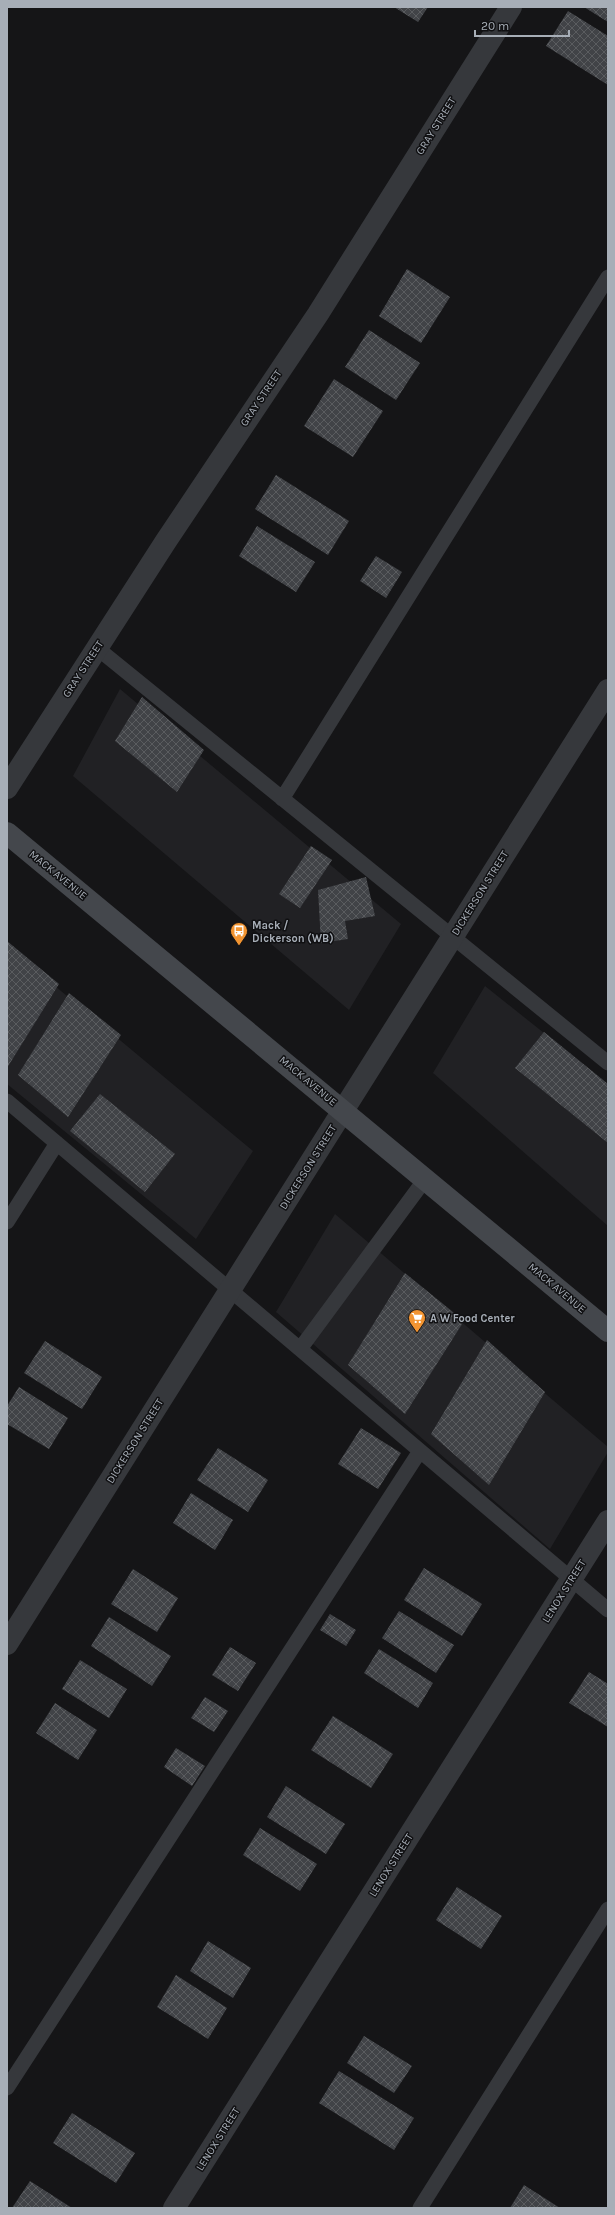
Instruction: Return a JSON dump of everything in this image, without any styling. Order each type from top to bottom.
[{"type":"main road","name":"MACK AVENUE","points":[[7,833],[344,1110],[608,1331]]},
{"type":"street","name":"GRAY STREET","points":[[7,788],[166,541],[318,314],[511,7]]},
{"type":"street","name":"DICKERSON STREET","points":[[7,1644],[608,690]]},
{"type":"street","name":"LENOX STREET","points":[[174,2208],[608,1521]]},
{"type":"lane","points":[[282,799],[608,277]]},
{"type":"lane","points":[[97,648],[452,938],[608,1063]]},
{"type":"lane","points":[[7,1101],[231,1289],[608,1610]]},
{"type":"lane","points":[[7,1222],[57,1143]]},
{"type":"lane","points":[[300,1349],[426,1178]]},
{"type":"lane","points":[[7,2088],[420,1451]]},
{"type":"lane","points":[[420,2208],[608,1910]]},
{"type":"shaded area","points":[[120,689],[401,924],[349,1010],[73,776]]},
{"type":"shaded area","points":[[7,946],[253,1151],[196,1239],[7,1084]]},
{"type":"shaded area","points":[[485,986],[608,1084],[608,1226],[433,1073]]},
{"type":"shaded area","points":[[335,1214],[608,1447],[608,1452],[550,1549],[276,1312]]},
{"type":"building","points":[[394,7],[428,7],[418,22]]},
{"type":"building","points":[[584,7],[608,7],[608,22]]},
{"type":"building","points":[[568,11],[608,36],[608,85],[546,46]]},
{"type":"building","points":[[407,269],[450,297],[421,343],[379,316]]},
{"type":"building","points":[[369,330],[420,363],[396,400],[345,367]]},
{"type":"building","points":[[334,379],[383,411],[353,457],[304,426]]},
{"type":"building","points":[[276,475],[349,521],[328,555],[255,509]]},
{"type":"building","points":[[257,526],[315,562],[296,592],[239,556]]},
{"type":"building","points":[[376,556],[402,572],[386,598],[360,581]]},
{"type":"building","points":[[142,697],[204,750],[177,792],[115,741]]},
{"type":"building","points":[[311,846],[332,860],[300,908],[279,894]]},
{"type":"building","points":[[366,877],[375,916],[345,921],[348,939],[321,943],[318,890]]},
{"type":"building","points":[[7,941],[59,984],[7,1068]]},
{"type":"building","points":[[69,993],[121,1035],[68,1117],[18,1075]]},
{"type":"building","points":[[544,1032],[608,1084],[608,1143],[515,1068]]},
{"type":"building","points":[[100,1094],[175,1154],[145,1192],[70,1131]]},
{"type":"building","points":[[405,1273],[464,1321],[405,1414],[348,1365]]},
{"type":"building","points":[[487,1340],[545,1392],[489,1485],[431,1434]]},
{"type":"building","points":[[45,1341],[102,1377],[82,1409],[24,1373]]},
{"type":"building","points":[[19,1387],[68,1418],[49,1449],[7,1424],[7,1406]]},
{"type":"building","points":[[361,1428],[401,1453],[378,1489],[338,1464]]},
{"type":"building","points":[[218,1448],[268,1480],[248,1512],[197,1480]]},
{"type":"building","points":[[191,1493],[233,1520],[215,1550],[173,1523]]},
{"type":"building","points":[[424,1568],[482,1604],[462,1636],[404,1600]]},
{"type":"building","points":[[133,1569],[178,1598],[157,1632],[111,1604]]},
{"type":"building","points":[[399,1611],[454,1645],[436,1673],[382,1638]]},
{"type":"building","points":[[330,1614],[356,1630],[346,1646],[320,1630]]},
{"type":"building","points":[[109,1617],[171,1656],[152,1686],[91,1646]]},
{"type":"building","points":[[230,1647],[256,1663],[238,1691],[212,1675]]},
{"type":"building","points":[[379,1649],[433,1683],[418,1708],[364,1673]]},
{"type":"building","points":[[80,1660],[127,1689],[109,1718],[62,1689]]},
{"type":"building","points":[[589,1672],[608,1684],[608,1727],[569,1703]]},
{"type":"building","points":[[205,1697],[228,1711],[214,1732],[191,1718]]},
{"type":"building","points":[[55,1703],[97,1730],[78,1760],[36,1733]]},
{"type":"building","points":[[333,1716],[393,1754],[371,1788],[311,1750]]},
{"type":"building","points":[[176,1748],[205,1766],[192,1786],[164,1767]]},
{"type":"building","points":[[286,1786],[345,1824],[326,1854],[267,1817]]},
{"type":"building","points":[[260,1828],[317,1864],[300,1891],[243,1855]]},
{"type":"building","points":[[457,1887],[502,1916],[481,1949],[436,1920]]},
{"type":"building","points":[[208,1941],[251,1968],[233,1998],[190,1971]]},
{"type":"building","points":[[176,1975],[227,2008],[208,2039],[157,2007]]},
{"type":"building","points":[[364,2036],[412,2066],[394,2093],[347,2063]]},
{"type":"building","points":[[339,2071],[414,2118],[394,2150],[319,2103]]},
{"type":"building","points":[[72,2113],[135,2153],[116,2183],[53,2143]]},
{"type":"building","points":[[30,2181],[72,2208],[12,2208]]},
{"type":"building","points":[[524,2185],[560,2208],[510,2208]]},
{"type":"place","name":"Mack / Dickerson (WB)","points":[[239,946]]},
{"type":"place","name":"A W Food Center","points":[[417,1333]]}]
